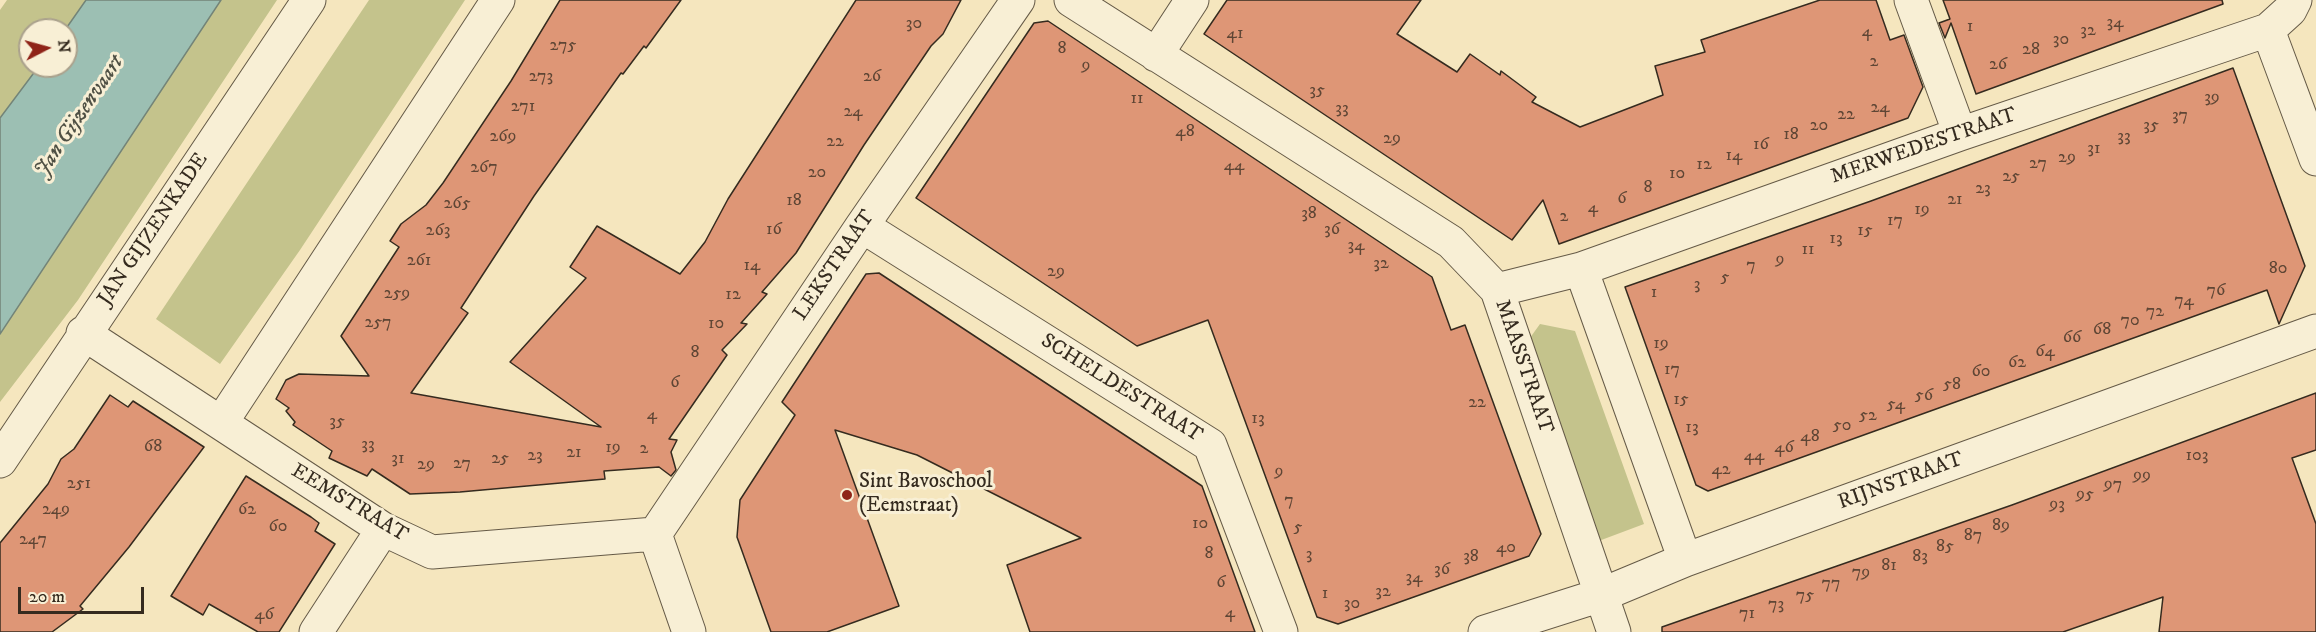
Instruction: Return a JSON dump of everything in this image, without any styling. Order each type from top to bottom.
[{"type":"street","name":"JAN GIJZENKADE","points":[[0,461],[83,333],[309,0]]},
{"type":"street","points":[[221,423],[498,0]]},
{"type":"street","name":"LEKSTRAAT","points":[[655,534],[862,226],[1018,0]]},
{"type":"street","points":[[1071,0],[1156,55],[1192,0]]},
{"type":"street","points":[[1911,0],[1960,134]]},
{"type":"street","points":[[2295,0],[2290,10],[2268,30],[2316,159]]},
{"type":"street","name":"MERWEDESTRAAT","points":[[1497,290],[1581,269],[1960,134],[2268,30]]},
{"type":"street","name":"MAASSTRAAT","points":[[1156,55],[1451,242],[1497,290],[1614,632]]},
{"type":"street","name":"SCHELDESTRAAT","points":[[862,226],[1210,445],[1281,632]]},
{"type":"street","points":[[1581,269],[1685,560]]},
{"type":"street","name":"RIJNSTRAAT","points":[[1485,632],[1601,595],[1685,560],[2316,331]]},
{"type":"street","name":"EEMSTRAAT","points":[[83,333],[382,529],[432,552],[655,534]]},
{"type":"street","points":[[316,632],[382,529]]},
{"type":"street","points":[[655,534],[689,632]]},
{"type":"shaded area","points":[[7,0],[86,0],[73,18],[18,18],[18,78],[30,78],[0,118],[0,10]]},
{"type":"shaded area","points":[[221,0],[277,0],[78,300],[0,402],[0,334]]},
{"type":"shaded area","points":[[369,0],[465,0],[300,250],[220,364],[156,319]]},
{"type":"shaded area","points":[[1540,324],[1575,331],[1644,524],[1596,542],[1527,342]]},
{"type":"water","name":"Jan Gijzenvaart","points":[[86,0],[221,0],[0,334],[0,118],[30,78],[78,78],[78,18],[73,18]]},
{"type":"building","points":[[560,0],[681,0],[646,48],[644,46],[623,74],[621,73],[534,196],[461,308],[468,313],[411,393],[601,427],[510,362],[586,278],[570,267],[597,226],[680,274],[705,242],[728,199],[856,0],[961,0],[943,34],[931,46],[864,145],[796,253],[762,292],[767,294],[741,323],[747,324],[722,350],[727,355],[669,439],[677,440],[671,452],[676,470],[671,476],[659,467],[604,471],[605,479],[460,492],[410,494],[372,469],[367,476],[329,458],[332,451],[293,425],[295,422],[286,411],[289,408],[276,399],[286,380],[299,374],[369,376],[341,336],[399,247],[390,241],[401,224],[426,205],[443,183],[511,81]]},
{"type":"building","points":[[1227,0],[1421,0],[1397,34],[1457,72],[1470,54],[1500,75],[1501,71],[1536,97],[1532,102],[1580,127],[1663,95],[1655,66],[1705,52],[1701,40],[1820,0],[1876,0],[1890,40],[1904,35],[1923,87],[1908,118],[1559,244],[1543,200],[1512,240],[1204,34]]},
{"type":"building","points":[[1943,0],[2222,0],[2223,4],[1976,94],[1951,23],[1945,38],[1939,23],[1950,19]]},
{"type":"building","points":[[1048,21],[1432,277],[1451,330],[1465,325],[1541,534],[1529,556],[1338,624],[1317,617],[1208,320],[1137,346],[916,198],[1034,23]]},
{"type":"building","points":[[2233,68],[2305,266],[2279,324],[2267,290],[1708,491],[1696,485],[1625,287],[1871,201]]},
{"type":"building","points":[[879,273],[1202,486],[1255,632],[1030,632],[1007,565],[1081,538],[917,455],[835,430],[899,606],[827,632],[771,632],[737,537],[740,500],[795,415],[782,402],[866,274]]},
{"type":"building","points":[[2316,393],[2316,450],[2292,458],[2316,524],[2316,632],[2159,632],[2163,597],[2063,632],[1662,632],[1662,627],[2012,505]]},
{"type":"building","points":[[110,395],[128,407],[133,401],[204,447],[129,547],[80,606],[83,609],[52,632],[0,632],[0,543],[48,484],[61,459],[74,449]]},
{"type":"building","points":[[246,476],[319,523],[315,531],[335,544],[279,632],[258,632],[209,604],[203,615],[171,596]]},
{"type":"place","name":"Sint Bavoschool (Eemstraat)","points":[[847,495]]}]
